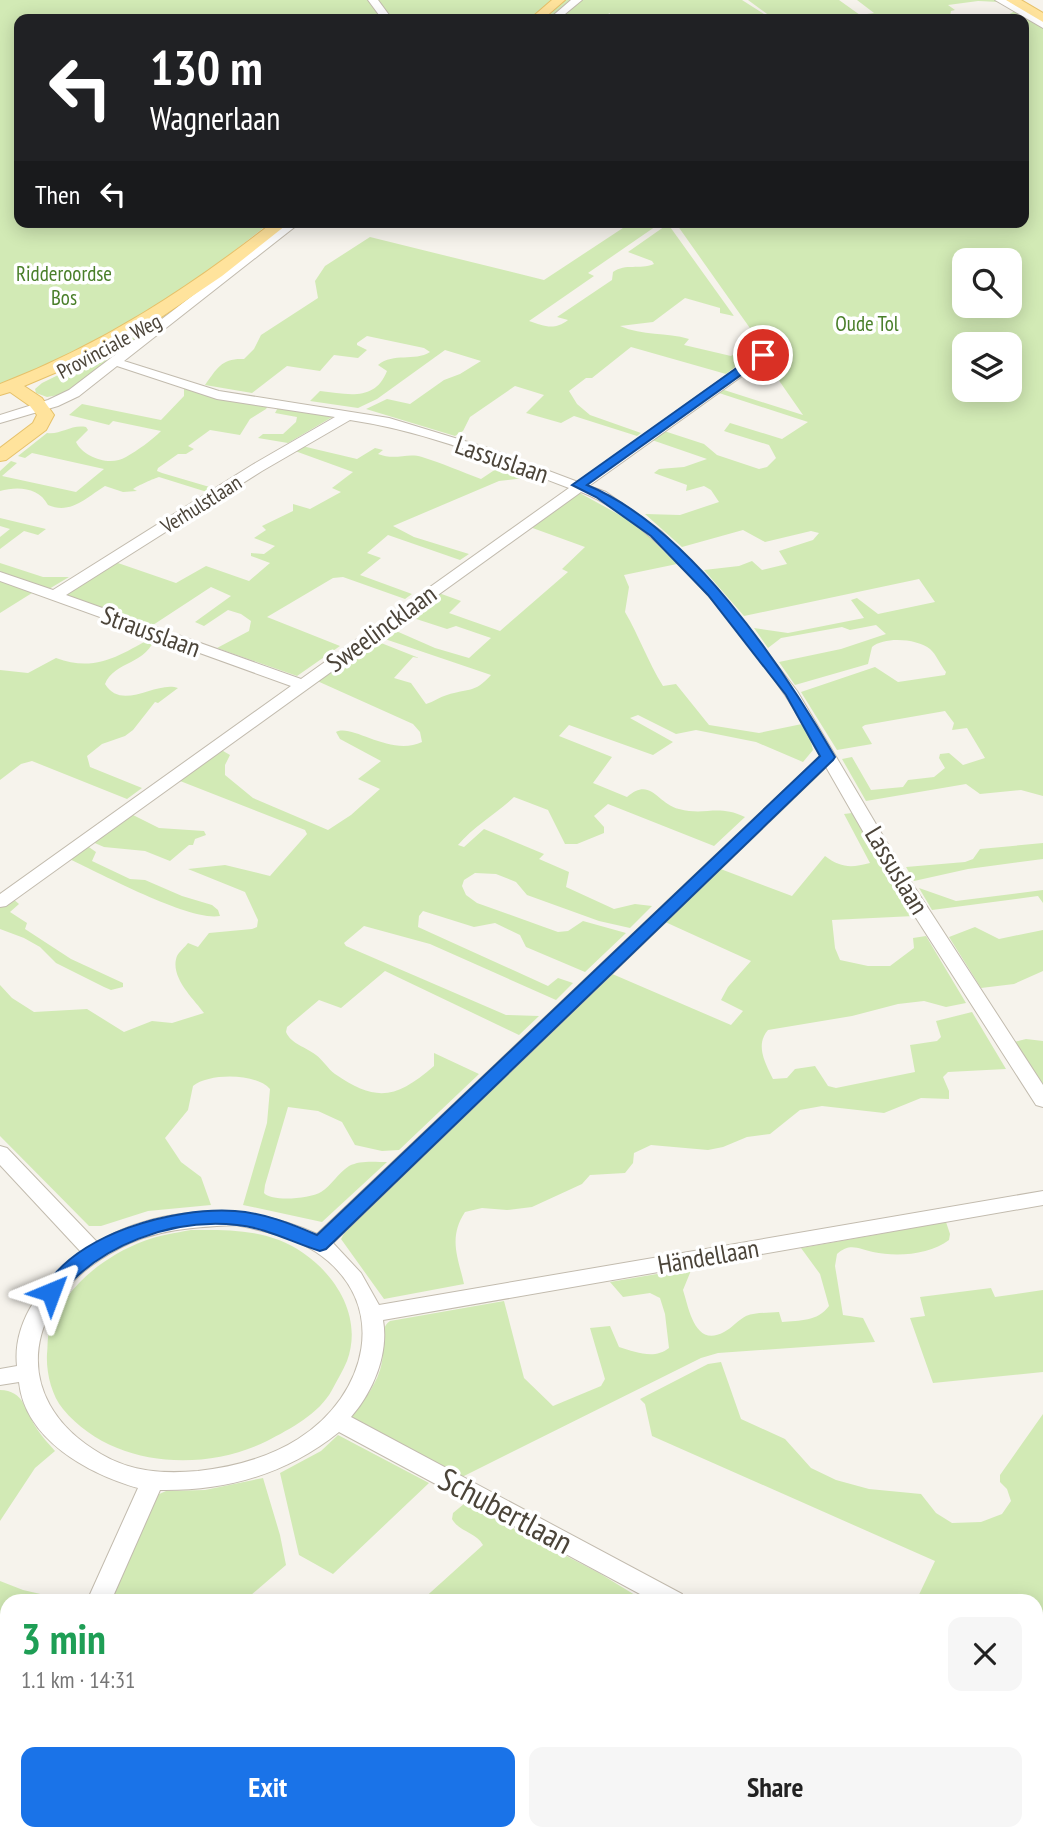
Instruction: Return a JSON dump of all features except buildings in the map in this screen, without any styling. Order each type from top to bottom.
[{"type":"main road","points":[[542,14],[559,0]]},
{"type":"main road","points":[[1012,0],[1043,18]]},
{"type":"main road","name":"Provinciale Weg","points":[[8,391],[132,338],[181,305],[275,228]]},
{"type":"main road","points":[[0,456],[40,426],[46,415],[41,406],[8,391]]},
{"type":"street","points":[[560,14],[578,0]]},
{"type":"street","points":[[1000,0],[1024,14]]},
{"type":"street","points":[[0,419],[63,399],[116,362],[288,228]]},
{"type":"street","name":"Sweelincklaan","points":[[0,902],[578,485],[763,355]]},
{"type":"street","name":"Lassuslaan","points":[[116,362],[217,395],[384,421],[428,434],[601,495],[656,534],[713,592],[792,694],[894,868],[1043,1100]]},
{"type":"street","name":"Verhulstlaan","points":[[54,596],[257,468],[349,415]]},
{"type":"street","name":"Strausslaan","points":[[0,576],[302,685]]},
{"type":"street","points":[[320,1244],[828,757]]},
{"type":"street","points":[[0,1153],[94,1252]]},
{"type":"street","name":"Händellaan","points":[[374,1314],[1043,1198]]},
{"type":"street","points":[[236,1218],[283,1228],[320,1244],[355,1277],[374,1314],[374,1349],[361,1385],[337,1420],[309,1444],[266,1466],[211,1479],[152,1482],[113,1470],[78,1454],[51,1431],[33,1404],[25,1373],[27,1340],[40,1307],[63,1277],[94,1252],[138,1231],[187,1219],[236,1218]]},
{"type":"street","points":[[0,1377],[25,1373]]},
{"type":"street","name":"Schubertlaan","points":[[337,1420],[657,1594]]},
{"type":"street","points":[[102,1594],[152,1482]]},
{"type":"green space","name":"Ridderoordse Bos","points":[[0,0],[742,0],[764,14],[14,14],[14,228],[263,228],[175,297],[106,339],[0,385]]},
{"type":"green space","points":[[748,0],[839,0],[859,14],[767,14]]},
{"type":"green space","points":[[857,0],[996,0],[999,2],[978,1],[948,5],[955,10],[950,14],[867,14],[874,13]]},
{"type":"green space","name":"Oude Tol","points":[[1029,18],[1043,26],[1043,796],[1021,790],[980,794],[966,784],[866,801],[842,759],[852,757],[871,790],[903,787],[908,780],[934,777],[945,768],[939,758],[940,754],[949,753],[963,765],[985,758],[967,728],[952,730],[954,723],[945,711],[865,725],[862,727],[872,744],[837,750],[801,692],[875,667],[898,682],[945,675],[946,672],[930,649],[918,643],[893,640],[872,647],[868,664],[795,685],[779,662],[841,649],[886,634],[876,625],[850,630],[842,627],[781,638],[768,648],[754,628],[788,633],[864,618],[851,600],[857,598],[878,614],[935,602],[919,579],[744,616],[704,570],[739,566],[752,561],[762,570],[787,564],[779,551],[813,540],[819,533],[811,531],[765,542],[743,530],[682,547],[645,514],[680,515],[719,502],[711,490],[704,486],[686,491],[687,485],[654,473],[659,469],[684,467],[707,459],[649,439],[661,430],[704,444],[717,455],[759,469],[767,467],[776,458],[769,445],[724,431],[730,423],[782,439],[808,422],[716,392],[721,389],[803,415],[764,359],[769,355],[679,228],[1029,228]]},
{"type":"green space","points":[[623,228],[653,228],[588,273],[594,276],[529,321],[558,326],[568,320],[557,317],[612,280],[613,272],[654,264],[628,252],[662,228],[671,228],[734,316],[720,313],[720,308],[685,298],[653,322],[620,326],[689,339],[684,345],[731,356],[751,342],[757,350],[726,374],[631,347],[592,378],[586,378],[569,391],[577,404],[590,415],[641,433],[637,436],[574,416],[561,423],[526,413],[544,395],[515,386],[470,417],[463,431],[455,436],[366,409],[387,399],[410,404],[444,380],[481,361],[445,350],[377,399],[358,408],[310,401],[320,391],[350,394],[368,392],[382,381],[387,371],[378,365],[384,361],[430,352],[424,348],[367,336],[357,343],[367,350],[358,358],[334,355],[320,371],[287,366],[252,393],[205,385],[221,365],[230,360],[244,359],[254,349],[261,335],[318,298],[315,281],[325,266],[370,237],[544,280]]},
{"type":"green space","points":[[166,315],[166,318],[64,394],[47,397],[36,393],[35,389],[42,383],[129,340]]},
{"type":"green space","points":[[184,386],[270,403],[266,409],[250,419],[240,435],[210,430],[188,446],[194,449],[186,454],[178,454],[158,468],[157,471],[162,473],[213,488],[207,492],[159,477],[133,489],[137,491],[123,492],[105,486],[78,503],[56,508],[27,489],[0,491],[0,471],[11,461],[17,463],[2,476],[76,492],[104,469],[32,453],[25,458],[18,456],[47,433],[81,426],[88,430],[76,442],[85,452],[105,461],[120,460],[161,431],[113,421],[109,425],[69,415],[82,404],[161,420],[184,396]]},
{"type":"green space","points":[[280,404],[334,416],[288,443],[258,438],[263,434],[283,434],[296,422],[297,417],[275,413]]},
{"type":"green space","points":[[302,446],[357,459],[375,448],[383,450],[378,454],[384,456],[422,457],[481,479],[505,463],[541,476],[499,481],[393,526],[414,537],[469,554],[460,560],[388,535],[367,553],[381,558],[360,575],[412,594],[405,599],[343,577],[333,578],[267,617],[340,646],[297,676],[217,648],[249,631],[251,621],[228,610],[204,626],[195,622],[231,596],[211,587],[153,625],[65,595],[115,562],[176,583],[206,566],[249,581],[270,563],[251,556],[251,553],[264,554],[275,546],[254,538],[266,530],[262,526],[293,511],[293,504],[310,509],[341,492],[332,488],[353,472],[295,451]]},
{"type":"green space","points":[[578,492],[636,524],[677,564],[624,575],[629,587],[625,612],[663,686],[676,684],[709,725],[759,733],[802,724],[809,735],[813,750],[803,762],[756,742],[696,730],[676,734],[638,715],[630,718],[673,742],[653,755],[569,725],[559,736],[612,757],[593,783],[627,797],[635,791],[648,790],[679,809],[727,811],[745,817],[714,846],[608,804],[594,816],[604,827],[604,833],[577,844],[565,844],[548,810],[514,797],[458,845],[464,847],[484,829],[544,854],[539,859],[569,872],[566,887],[614,909],[635,904],[652,906],[630,928],[599,921],[527,895],[516,882],[496,874],[475,873],[464,880],[462,886],[466,895],[477,903],[558,932],[568,931],[583,921],[626,933],[585,972],[526,947],[520,935],[495,923],[474,927],[423,911],[419,916],[418,927],[548,986],[558,978],[573,983],[556,1000],[430,944],[364,926],[344,943],[346,946],[506,1015],[539,1016],[519,1035],[385,971],[341,1008],[319,1000],[287,1027],[286,1032],[291,1040],[316,1055],[335,1074],[350,1083],[375,1093],[397,1090],[409,1085],[434,1066],[434,1053],[479,1074],[399,1150],[382,1151],[355,1145],[342,1122],[318,1111],[288,1107],[265,1185],[264,1193],[268,1196],[291,1198],[315,1194],[325,1189],[353,1164],[387,1162],[322,1222],[243,1205],[267,1123],[270,1089],[244,1078],[221,1077],[200,1082],[193,1086],[188,1110],[165,1138],[181,1162],[201,1177],[211,1205],[148,1211],[101,1226],[89,1226],[0,1136],[0,985],[12,998],[34,1012],[87,1009],[124,1032],[152,1021],[172,1023],[204,1013],[179,980],[175,964],[177,956],[188,943],[198,947],[209,933],[252,929],[257,927],[258,920],[245,892],[188,869],[225,865],[270,876],[307,834],[305,830],[175,779],[218,748],[230,755],[225,765],[225,775],[253,798],[328,830],[351,815],[380,789],[358,779],[381,761],[340,739],[336,732],[343,730],[397,746],[410,746],[422,742],[420,732],[413,724],[315,680],[371,639],[419,658],[413,657],[394,678],[411,683],[426,704],[480,685],[491,675],[376,636],[387,627],[435,648],[469,658],[491,638],[456,626],[447,629],[404,615],[436,592],[461,601],[449,613],[500,631],[568,572],[562,569],[585,547],[527,526]]},
{"type":"green space","points":[[0,518],[46,529],[38,535],[24,531],[0,549],[0,537],[10,529],[0,526]]},
{"type":"green space","points":[[0,563],[43,577],[69,577],[49,589],[0,572]]},
{"type":"green space","points":[[0,581],[32,593],[0,613]]},
{"type":"green space","points":[[155,636],[146,652],[109,676],[105,684],[112,692],[121,695],[160,688],[178,688],[158,703],[155,702],[125,736],[102,744],[87,756],[90,767],[142,788],[127,799],[32,761],[21,764],[0,780],[0,670],[28,673],[56,658],[83,664],[96,663],[119,655]]},
{"type":"green space","points":[[129,813],[159,828],[204,831],[206,835],[195,839],[193,845],[189,845],[170,861],[145,851],[104,847],[90,841]]},
{"type":"green space","points":[[852,813],[914,916],[832,920],[835,948],[840,960],[868,966],[890,966],[914,948],[913,938],[926,936],[966,1003],[946,1007],[924,1001],[898,1004],[852,1016],[768,1030],[762,1048],[764,1060],[773,1079],[787,1078],[795,1069],[815,1066],[828,1086],[836,1088],[915,1072],[910,1045],[937,1041],[941,1037],[936,1021],[972,1012],[1006,1069],[948,1072],[943,1077],[949,1091],[949,1099],[921,1098],[884,1113],[822,1106],[800,1110],[770,1134],[747,1137],[723,1147],[708,1150],[651,1145],[634,1153],[633,1163],[625,1173],[590,1175],[582,1184],[532,1207],[507,1210],[482,1208],[465,1212],[456,1239],[464,1284],[384,1299],[341,1239],[345,1232],[610,973],[731,1025],[743,1011],[721,1000],[728,987],[751,961],[663,921],[718,868],[792,896],[825,856],[846,866],[870,863],[844,814]]},
{"type":"green space","points":[[1043,843],[1043,859],[968,869],[914,881],[906,867],[965,862],[973,859],[980,849]]},
{"type":"green space","points":[[86,845],[96,852],[92,861],[130,879],[145,880],[212,905],[220,916],[206,916],[167,904],[67,858]]},
{"type":"green space","points":[[919,888],[956,901],[1043,890],[1043,903],[1038,896],[932,910]]},
{"type":"green space","points":[[12,898],[19,904],[10,912],[27,923],[25,929],[71,959],[123,983],[123,987],[111,990],[104,987],[56,963],[40,947],[24,938],[0,929],[0,906]]},
{"type":"green space","points":[[975,927],[999,939],[1043,930],[1043,971],[1014,984],[981,988],[949,937]]},
{"type":"green space","points":[[1026,1039],[1043,1041],[1043,1089],[1014,1042]]},
{"type":"green space","points":[[946,1222],[949,1240],[923,1252],[892,1254],[850,1247],[837,1254],[835,1266],[843,1315],[863,1318],[875,1342],[718,1353],[701,1358],[462,1477],[352,1420],[352,1415],[377,1377],[382,1362],[384,1329],[390,1321],[504,1301],[524,1378],[553,1406],[601,1386],[605,1379],[590,1328],[610,1326],[619,1347],[638,1353],[657,1354],[669,1348],[660,1298],[650,1293],[623,1297],[610,1282],[692,1268],[683,1290],[691,1316],[700,1331],[714,1336],[746,1316],[779,1312],[782,1322],[808,1319],[819,1315],[829,1306],[820,1274],[801,1248]]},
{"type":"green space","points":[[191,1230],[258,1234],[279,1240],[312,1259],[326,1273],[346,1305],[351,1323],[351,1342],[347,1361],[326,1399],[312,1414],[294,1426],[242,1451],[214,1458],[159,1459],[106,1443],[83,1428],[63,1409],[55,1397],[48,1375],[48,1334],[65,1299],[101,1264],[144,1241]]},
{"type":"green space","points":[[991,1288],[995,1297],[1043,1290],[1043,1372],[933,1383],[910,1318],[925,1316],[920,1297]]},
{"type":"green space","points":[[721,1362],[741,1419],[785,1439],[811,1468],[836,1480],[869,1489],[921,1494],[936,1513],[952,1523],[981,1522],[1002,1514],[1011,1501],[1007,1489],[1000,1482],[1000,1475],[1043,1414],[1043,1594],[919,1594],[935,1561],[652,1436],[645,1404],[640,1399],[708,1364]]},
{"type":"green space","points":[[0,1390],[8,1391],[19,1398],[39,1432],[55,1451],[35,1468],[0,1521]]},
{"type":"green space","points":[[338,1435],[429,1483],[333,1574],[299,1555],[280,1473],[321,1451]]},
{"type":"green space","points":[[263,1478],[286,1565],[252,1594],[113,1594],[155,1496],[166,1491],[205,1490]]},
{"type":"green space","points":[[465,1503],[599,1573],[633,1594],[429,1594],[483,1545],[455,1523],[452,1519],[453,1513]]},
{"type":"green space","points":[[0,1581],[40,1594],[0,1594]]},
{"type":"route","points":[[51,1292],[63,1277],[94,1252],[138,1231],[187,1219],[236,1218],[283,1228],[320,1244],[828,757],[792,694],[713,592],[656,534],[601,495],[578,485],[763,355]]}]
